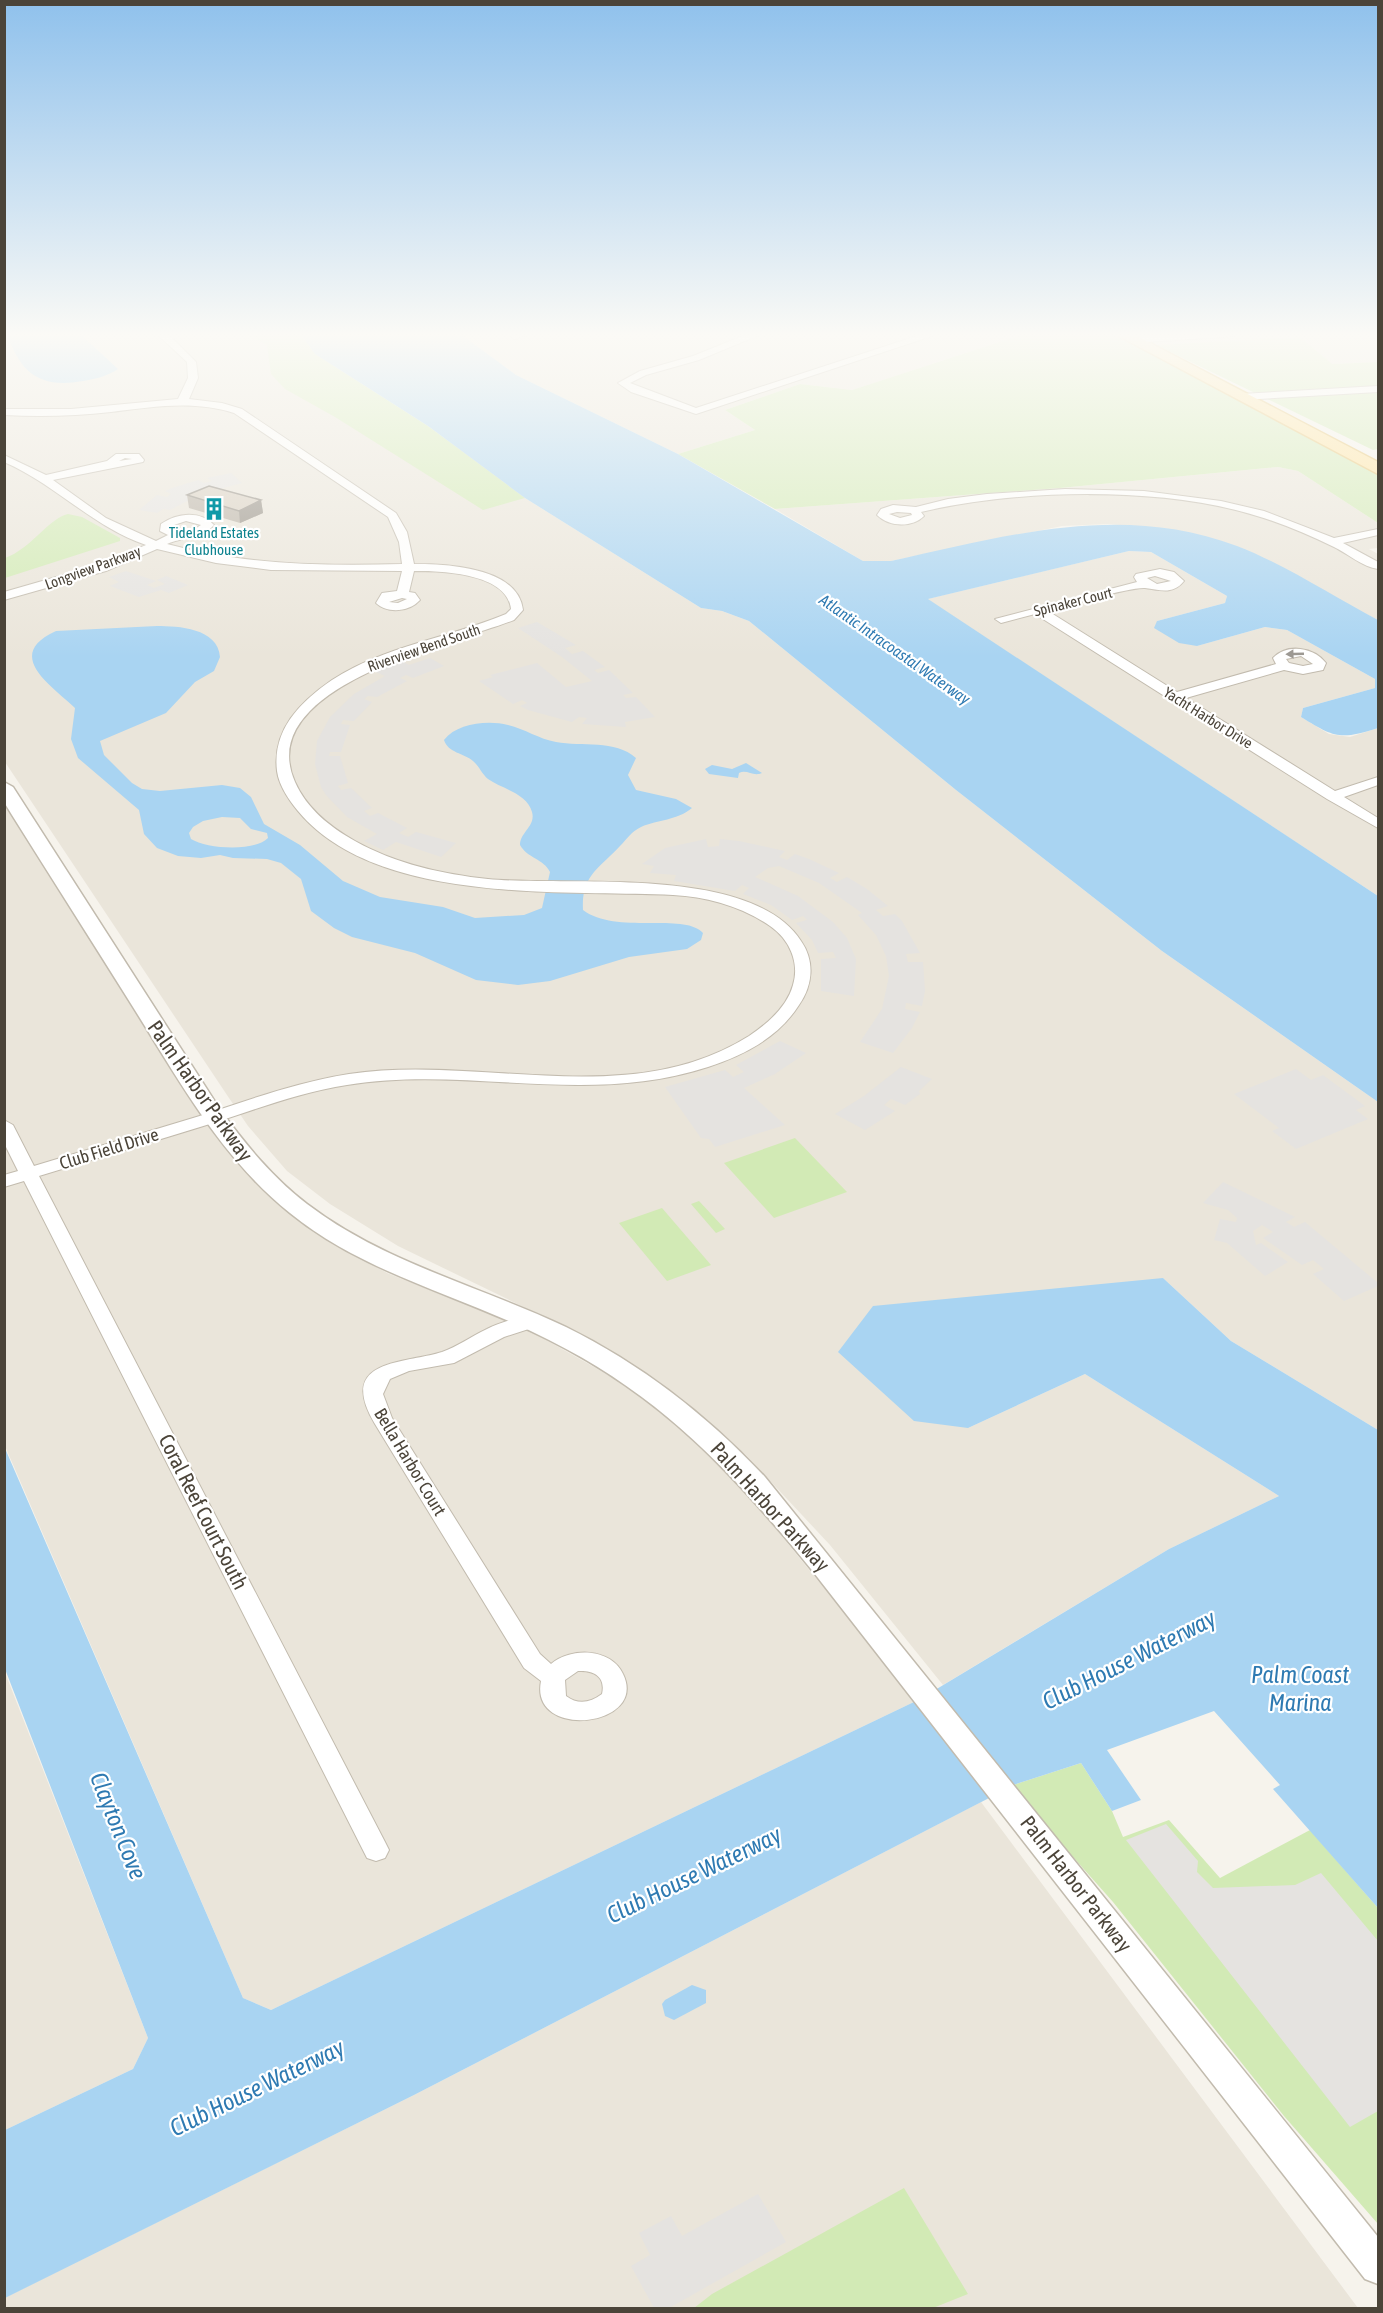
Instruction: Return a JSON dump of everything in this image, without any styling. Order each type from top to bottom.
[{"type":"main road","points":[[1325,441],[1378,469]]},
{"type":"street","points":[[283,441],[378,504],[400,527],[408,580],[402,594]]},
{"type":"street","name":"Riverview Bend South","points":[[4,458],[45,479],[100,520],[144,540],[213,558],[275,566],[331,569],[453,569],[483,576],[512,595],[517,610],[498,622],[382,660],[325,690],[305,709],[285,738],[281,761],[294,797],[308,815],[327,831],[362,851],[439,875],[518,885],[619,888],[704,894],[742,905],[766,917],[788,935],[801,954],[803,979],[795,1001],[775,1025],[742,1047],[701,1065],[657,1076],[581,1082],[424,1075],[378,1076],[309,1088],[214,1117]]},
{"type":"street","points":[[45,479],[113,463]]},
{"type":"street","points":[[914,510],[964,499],[1073,491],[1132,492],[1193,499],[1243,509],[1297,526],[1378,566]]},
{"type":"street","name":"Longview Parkway","points":[[4,587],[80,566],[166,531],[164,528],[167,524],[183,519],[197,519],[208,525],[199,532],[179,535],[83,574],[4,596]]},
{"type":"street","points":[[166,531],[179,535]]},
{"type":"street","points":[[1332,542],[1378,532]]},
{"type":"street","points":[[1346,549],[1378,541]]},
{"type":"street","name":"Spinaker Court","points":[[1001,619],[1144,584]]},
{"type":"street","name":"Yacht Harbor Drive","points":[[1037,610],[1378,824]]},
{"type":"street","points":[[1174,697],[1284,666]]},
{"type":"street","points":[[1332,795],[1378,781]]},
{"type":"street","name":"Palm Harbor Parkway","points":[[4,787],[214,1117],[236,1147],[265,1179],[298,1208],[344,1240],[388,1263],[531,1321],[631,1377],[680,1414],[729,1456],[783,1516],[910,1674],[1378,2266]]},
{"type":"street","name":"Club Field Drive","points":[[4,1181],[214,1117]]},
{"type":"street","name":"Coral Reef Court South","points":[[4,1125],[376,1850]]},
{"type":"street","name":"Bella Harbor Court","points":[[531,1321],[497,1332],[447,1358],[397,1367],[379,1378],[373,1395],[382,1419],[532,1660],[540,1669],[554,1677]]},
{"type":"shaded area","points":[[4,441],[448,441],[474,458],[525,498],[701,608],[722,611],[749,621],[956,790],[1162,951],[1378,1102],[1378,1430],[1231,1341],[1163,1278],[968,1428],[1085,1374],[1279,1496],[1169,1549],[943,1685],[830,1545],[746,1455],[658,1381],[602,1345],[398,1246],[330,1204],[287,1171],[248,1126],[5,762]]},
{"type":"shaded area","points":[[651,441],[720,441],[678,454]]},
{"type":"shaded area","points":[[1278,467],[1298,471],[1378,523],[1378,548],[1369,549],[1378,554],[1378,620],[1238,547],[1169,529],[1108,524],[1062,526],[891,561],[863,561],[775,509],[1060,488]]},
{"type":"shaded area","points":[[231,473],[242,483],[205,493],[198,490],[194,493],[199,495],[170,510],[163,509],[157,513],[139,510],[157,495],[167,497],[171,494],[165,491],[172,488],[198,480],[204,483],[212,481],[207,478]]},
{"type":"shaded area","points":[[1129,551],[1151,552],[1227,596],[1225,603],[1157,621],[1197,646],[1265,627],[1287,630],[1375,679],[1375,688],[1303,708],[1301,717],[1329,734],[1350,737],[1378,728],[1378,896],[927,599]]},
{"type":"shaded area","points":[[126,571],[156,581],[147,585],[154,588],[165,584],[157,580],[166,576],[188,585],[169,593],[161,590],[139,597],[110,586],[119,582],[109,577]]},
{"type":"shaded area","points":[[537,622],[576,645],[565,648],[572,654],[583,651],[605,667],[594,670],[598,673],[609,670],[633,693],[623,695],[626,698],[636,697],[655,717],[625,722],[626,727],[582,724],[587,718],[579,717],[572,722],[528,710],[520,706],[527,703],[522,700],[513,704],[479,681],[493,677],[490,675],[537,663],[566,687],[592,681],[562,657],[518,628]]},
{"type":"shaded area","points":[[430,658],[444,666],[413,678],[406,675],[400,678],[407,681],[377,697],[368,696],[364,699],[372,702],[354,721],[343,720],[341,724],[350,725],[341,752],[330,752],[329,756],[340,756],[348,783],[338,786],[341,790],[351,788],[372,808],[364,811],[370,816],[378,813],[407,828],[399,833],[408,837],[416,832],[456,843],[441,857],[396,842],[383,850],[364,841],[377,834],[347,817],[326,795],[321,787],[315,764],[317,741],[330,717],[354,694],[385,676],[374,671],[400,660],[409,665]]},
{"type":"shaded area","points":[[4,800],[291,1214],[338,1246],[387,1273],[525,1328],[624,1384],[674,1422],[749,1496],[916,1701],[271,2010],[243,1998],[5,1446]]},
{"type":"shaded area","points":[[706,839],[708,847],[719,846],[720,839],[739,841],[785,851],[779,857],[787,860],[795,854],[809,859],[839,873],[830,878],[837,882],[847,877],[867,889],[888,906],[876,910],[883,916],[895,914],[902,921],[920,953],[906,954],[908,962],[923,962],[925,991],[922,1006],[906,1003],[905,1009],[920,1012],[912,1028],[893,1053],[860,1042],[882,1009],[889,976],[886,956],[876,935],[858,915],[862,913],[819,883],[779,866],[768,868],[755,877],[798,896],[833,922],[847,938],[856,959],[854,996],[821,991],[821,959],[836,958],[833,952],[818,953],[812,940],[796,923],[807,920],[803,916],[792,920],[771,905],[743,894],[749,888],[742,885],[735,891],[674,881],[676,875],[650,873],[654,866],[642,864],[665,848]]},
{"type":"shaded area","points":[[780,1041],[806,1053],[775,1074],[744,1088],[785,1125],[715,1147],[709,1139],[701,1138],[665,1087],[725,1070],[733,1077],[744,1072],[736,1065]]},
{"type":"shaded area","points":[[901,1067],[932,1079],[919,1091],[920,1094],[905,1105],[891,1099],[884,1105],[895,1111],[865,1130],[835,1114],[864,1096]]},
{"type":"shaded area","points":[[1296,1069],[1311,1080],[1323,1075],[1365,1106],[1356,1110],[1368,1119],[1296,1149],[1272,1131],[1279,1128],[1234,1094]]},
{"type":"shaded area","points":[[1223,1182],[1295,1217],[1286,1222],[1294,1227],[1305,1222],[1378,1283],[1378,1286],[1344,1301],[1313,1274],[1324,1269],[1313,1260],[1302,1265],[1263,1238],[1273,1232],[1262,1225],[1253,1231],[1256,1245],[1261,1243],[1288,1262],[1265,1276],[1227,1243],[1214,1240],[1220,1219],[1236,1222],[1237,1218],[1228,1210],[1203,1203]]},
{"type":"shaded area","points":[[4,1670],[148,2038],[133,2069],[5,2130]]},
{"type":"shaded area","points":[[981,1802],[1358,2308],[5,2308],[4,2298],[414,2095]]},
{"type":"shaded area","points":[[1166,1824],[1198,1861],[1197,1872],[1213,1888],[1295,1885],[1321,1873],[1378,1941],[1378,2111],[1350,2127],[1126,1840]]},
{"type":"shaded area","points":[[758,2194],[786,2242],[669,2308],[654,2308],[631,2266],[650,2255],[639,2233],[671,2216],[682,2236]]},
{"type":"green space","points":[[373,441],[448,441],[525,498],[483,510]]},
{"type":"green space","points":[[720,441],[1315,441],[1378,475],[1378,523],[1298,471],[1278,467],[1060,488],[775,509],[678,454]]},
{"type":"green space","points":[[1354,441],[1378,441],[1378,449],[1373,450]]},
{"type":"green space","points":[[68,514],[82,517],[120,538],[120,541],[5,578],[5,558],[23,548],[61,516]]},
{"type":"green space","points":[[795,1138],[847,1192],[774,1218],[724,1163]]},
{"type":"green space","points":[[699,1201],[725,1229],[716,1233],[691,1204]]},
{"type":"green space","points":[[662,1208],[711,1265],[667,1281],[619,1223]]},
{"type":"green space","points":[[1081,1763],[1112,1811],[1123,1837],[1169,1820],[1220,1878],[1310,1830],[1378,1908],[1378,2224],[1284,2116],[1113,1902],[1010,1786]]},
{"type":"green space","points":[[904,2188],[968,2294],[933,2308],[694,2308],[712,2294]]},
{"type":"water","name":"Atlantic Intracoastal Waterway","points":[[448,441],[651,441],[678,454],[863,561],[891,561],[978,542],[1064,528],[1107,525],[1150,526],[1193,533],[1237,546],[1255,554],[1291,571],[1378,620],[1378,728],[1355,734],[1338,735],[1301,717],[1303,708],[1375,688],[1375,679],[1287,630],[1265,627],[1197,646],[1179,643],[1154,628],[1157,621],[1225,603],[1227,596],[1151,552],[1129,551],[928,599],[1378,896],[1378,1102],[1162,951],[956,790],[749,621],[722,611],[701,608],[525,498]]},
{"type":"water","points":[[157,626],[186,628],[205,634],[218,647],[220,657],[214,671],[195,682],[166,713],[100,741],[104,755],[132,783],[142,789],[160,791],[222,785],[240,788],[251,797],[264,824],[300,845],[343,881],[380,897],[443,907],[475,918],[524,915],[542,908],[550,872],[544,864],[527,853],[520,845],[522,836],[533,817],[525,800],[488,779],[473,761],[449,748],[444,740],[465,726],[491,723],[514,727],[556,742],[608,746],[628,752],[636,758],[628,775],[636,790],[676,799],[692,808],[674,818],[648,824],[632,833],[593,873],[585,888],[583,910],[613,921],[681,924],[694,927],[703,933],[701,940],[687,949],[629,957],[550,981],[518,985],[476,980],[415,953],[352,937],[334,928],[311,911],[301,879],[281,863],[267,859],[233,858],[220,855],[201,858],[178,856],[157,848],[144,834],[139,810],[78,758],[71,739],[75,708],[44,680],[32,660],[33,650],[41,640],[56,631]],"holes":[[[222,817],[240,818],[251,829],[267,833],[268,838],[252,845],[230,848],[208,845],[191,839],[189,833],[193,827],[203,821]]]},
{"type":"water","points":[[746,763],[762,773],[742,772],[739,773],[738,778],[709,774],[705,769],[712,765],[732,769]]},
{"type":"water","points":[[1163,1278],[1231,1341],[1378,1430],[1378,1908],[1273,1789],[1280,1785],[1214,1711],[1107,1750],[1141,1800],[1112,1811],[1081,1763],[1010,1786],[935,1690],[1169,1549],[1279,1496],[1085,1374],[968,1428],[914,1421],[838,1352],[873,1306]]},
{"type":"water","points":[[4,1446],[243,1998],[271,2010],[916,1701],[991,1797],[414,2095],[5,2298],[5,2130],[133,2069],[148,2038],[5,1669]]},
{"type":"water","points":[[692,1985],[706,1990],[706,2003],[674,2020],[665,2016],[662,2004],[665,2000]]},
{"type":"building","points":[[209,486],[261,500],[239,511],[187,495]]},
{"type":"place","name":"Tideland Estates Clubhouse","points":[[214,509]]},
{"type":"water label","name":"Club House Waterway","points":[[1129,1660]]},
{"type":"water label","name":"Palm Coast Marina","points":[[1300,1689]]},
{"type":"water label","name":"Clayton Cove","points":[[118,1826]]},
{"type":"water label","name":"Club House Waterway","points":[[694,1875]]},
{"type":"water label","name":"Club House Waterway","points":[[257,2088]]}]
